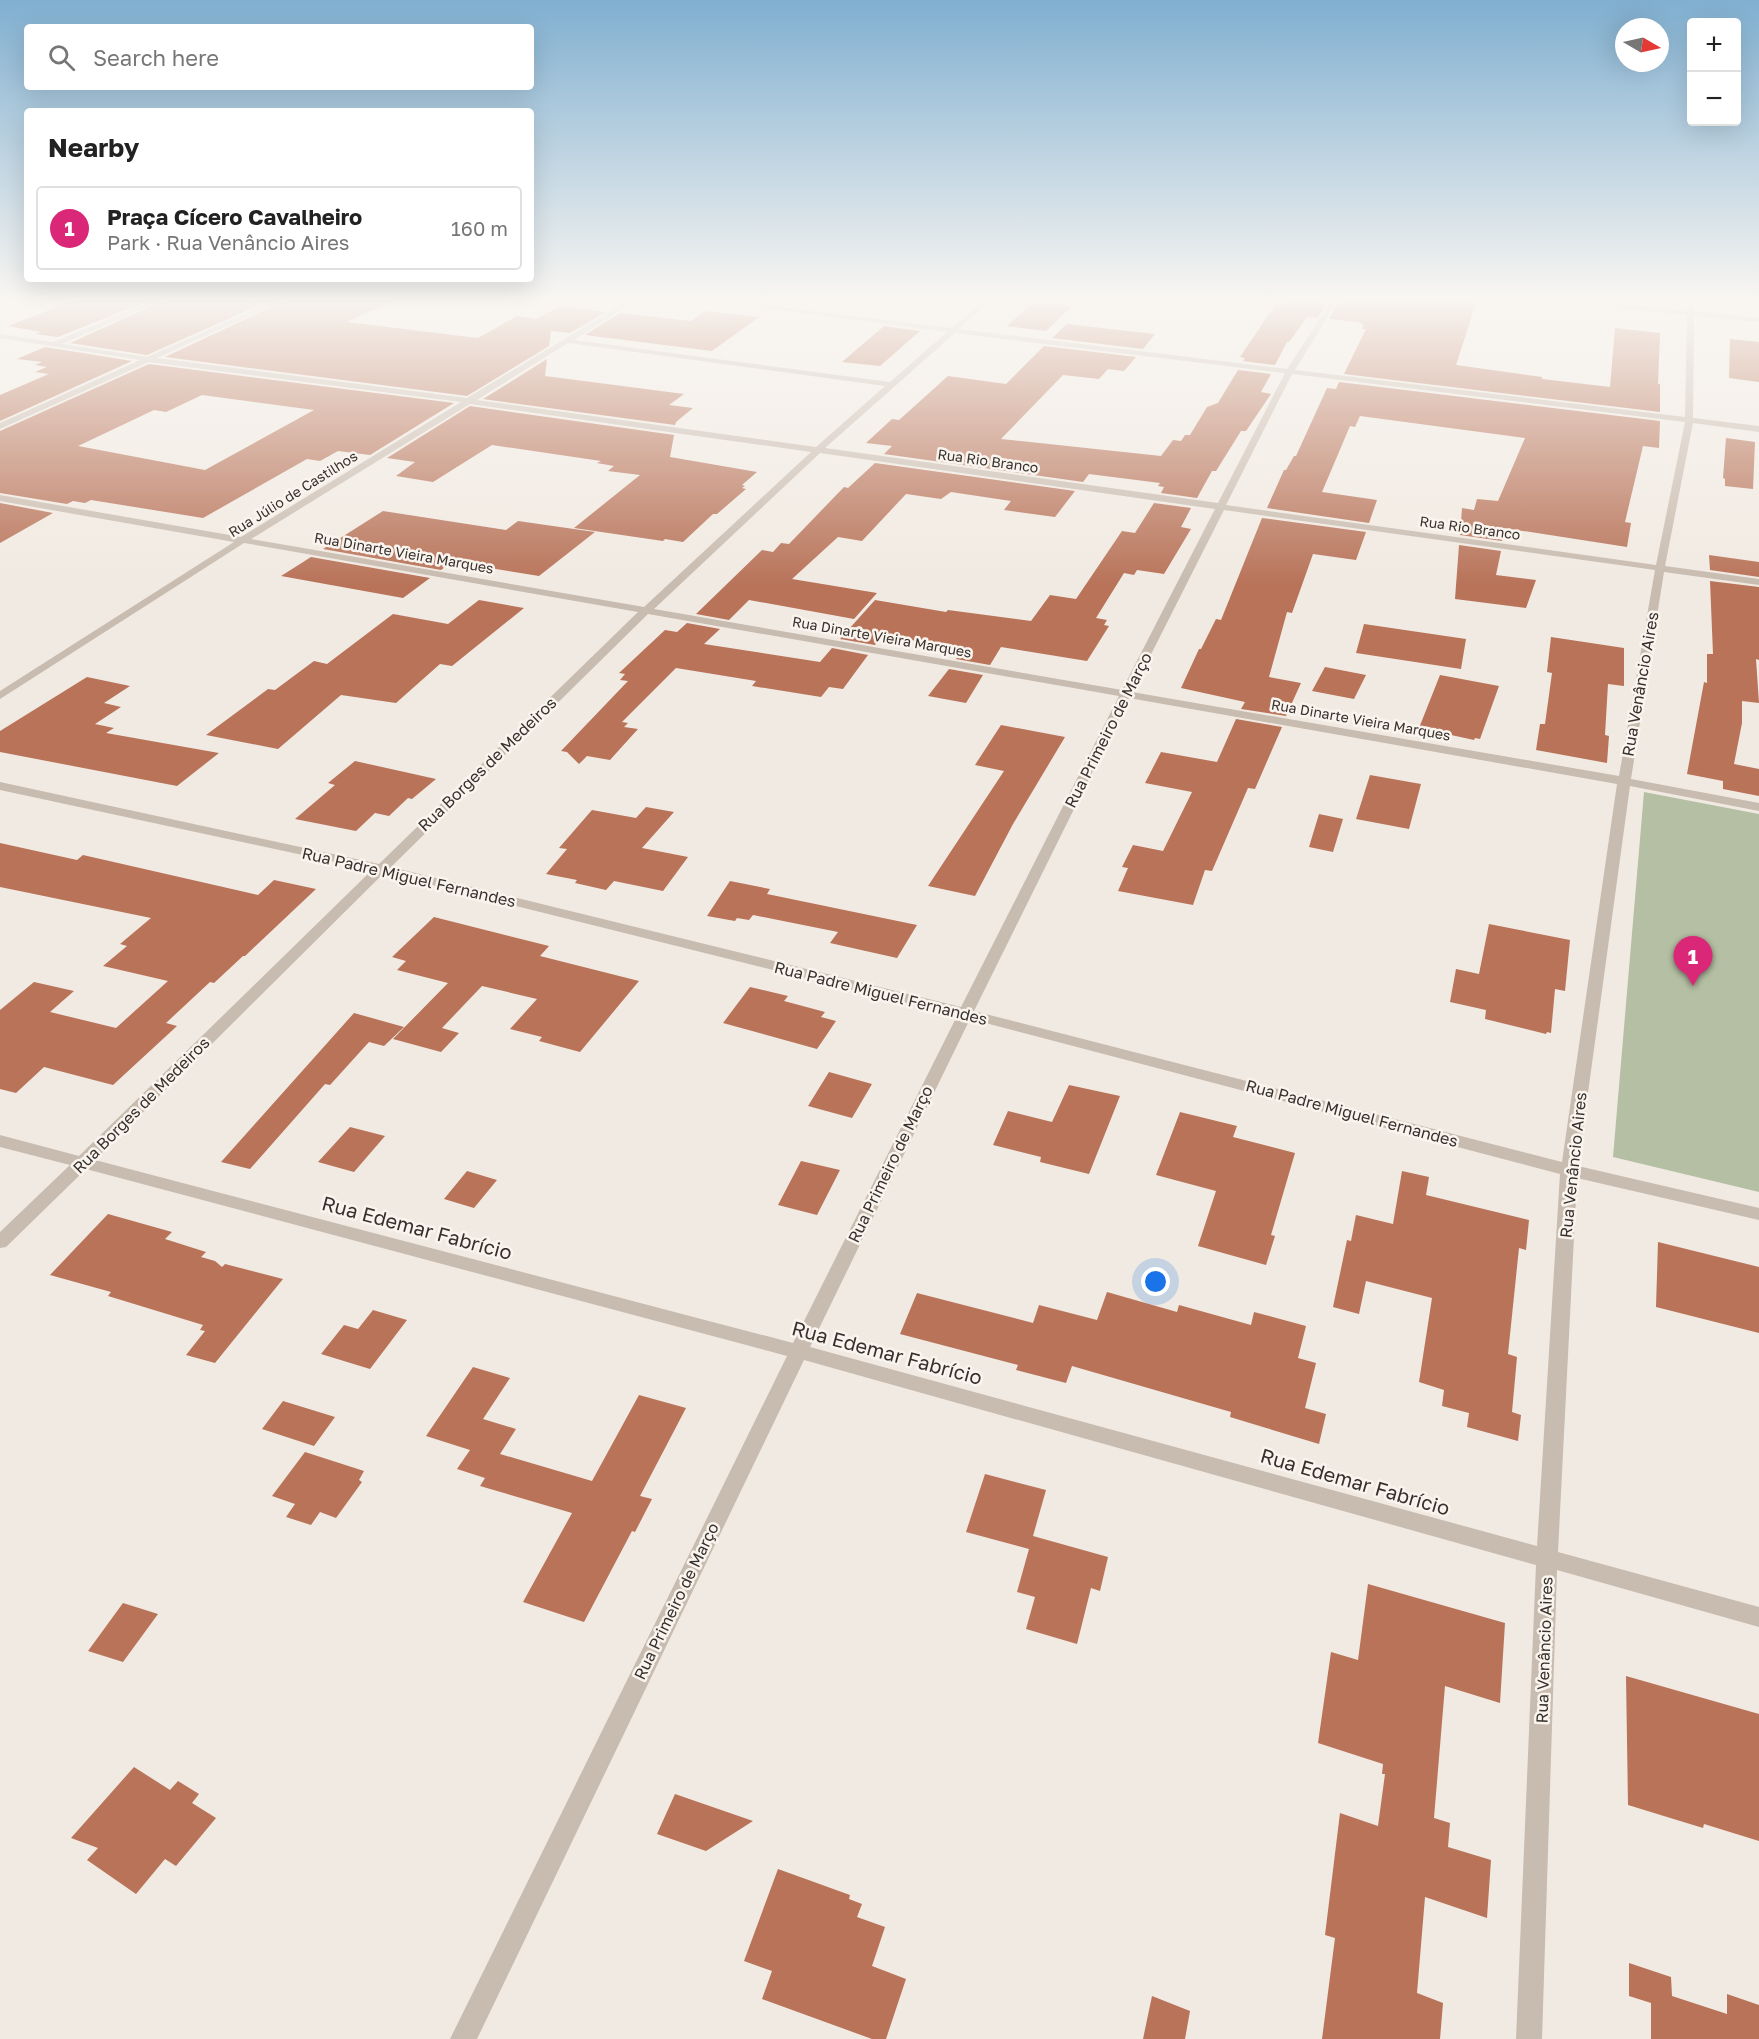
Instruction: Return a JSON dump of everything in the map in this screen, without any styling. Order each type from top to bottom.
[{"type":"street","points":[[0,426],[66,395]]},
{"type":"street","name":"Rua Rio Branco","points":[[424,395],[1759,582]]},
{"type":"street","name":"Rua Júlio de Castilhos","points":[[0,696],[243,540],[478,395]]},
{"type":"street","name":"Rua Borges de Medeiros","points":[[0,1242],[83,1164],[380,868],[644,610],[877,395]]},
{"type":"street","name":"Rua Primeiro de Março","points":[[464,2039],[797,1351],[964,1013],[1278,395]]},
{"type":"street","points":[[1483,395],[1759,429]]},
{"type":"street","name":"Rua Venâncio Aires","points":[[1529,2039],[1547,1559],[1569,1170],[1624,781],[1660,568],[1689,421],[1689,395]]},
{"type":"street","name":"Rua Dinarte Vieira Marques","points":[[0,498],[1624,781],[1759,807]]},
{"type":"street","name":"Rua Padre Miguel Fernandes","points":[[0,786],[380,868],[964,1013],[1569,1170],[1759,1214]]},
{"type":"street","name":"Rua Edemar Fabrício","points":[[0,1141],[797,1351],[1759,1617]]},
{"type":"green space","points":[[1644,792],[1759,814],[1759,1192],[1613,1157]]},
{"type":"building","points":[[0,395],[57,395],[0,421]]},
{"type":"building","points":[[80,395],[202,395],[166,412],[154,410],[78,446],[205,470],[314,410],[203,395],[393,395],[454,403],[370,455],[338,451],[320,461],[307,459],[203,518],[91,500],[85,503],[73,501],[67,504],[0,493],[0,431]]},
{"type":"building","points":[[489,395],[682,395],[669,405],[693,408],[675,425],[483,399]]},
{"type":"building","points":[[927,395],[1043,395],[1001,439],[1161,456],[1173,440],[1181,441],[1185,435],[1190,435],[1207,407],[1218,403],[1223,395],[1270,395],[1246,431],[1241,431],[1216,471],[1212,471],[1197,498],[1161,493],[1164,487],[1158,486],[1160,483],[1089,474],[1083,482],[884,454],[892,446],[866,443],[892,419],[899,420]]},
{"type":"building","points":[[1324,395],[1447,395],[1660,421],[1659,448],[1643,446],[1625,522],[1631,523],[1627,547],[1504,528],[1502,541],[1460,535],[1462,508],[1474,510],[1477,499],[1498,501],[1525,438],[1360,416],[1355,427],[1350,426],[1322,492],[1377,500],[1369,523],[1267,508],[1284,470],[1296,456]]},
{"type":"building","points":[[1520,395],[1660,395],[1660,412]]},
{"type":"building","points":[[470,406],[674,435],[670,457],[757,472],[742,485],[745,486],[742,488],[746,489],[717,514],[713,514],[683,542],[574,528],[640,475],[608,471],[614,466],[597,463],[601,461],[492,445],[433,482],[396,476],[415,462],[387,458]]},
{"type":"building","points":[[1726,438],[1755,442],[1753,489],[1725,486],[1723,478]]},
{"type":"building","points":[[875,463],[1075,491],[1055,517],[1004,510],[1011,501],[951,492],[941,499],[906,494],[862,541],[838,537],[792,579],[877,593],[854,619],[749,600],[729,620],[696,614],[762,550],[773,552],[781,543],[789,544],[844,487],[848,488]]},
{"type":"building","points":[[0,503],[53,513],[0,543]]},
{"type":"building","points":[[1154,503],[1191,508],[1181,527],[1191,529],[1164,574],[1137,570],[1134,575],[1124,573],[1096,618],[1107,620],[1104,625],[1109,626],[1087,661],[1001,647],[990,665],[956,659],[963,649],[882,635],[875,645],[840,639],[875,600],[946,612],[948,610],[1031,621],[1050,595],[1076,599],[1122,531],[1135,533]]},
{"type":"building","points":[[383,511],[506,530],[518,521],[595,532],[539,576],[452,562],[441,570],[323,549]]},
{"type":"building","points":[[1262,518],[1366,532],[1356,560],[1313,554],[1292,613],[1287,612],[1269,677],[1301,683],[1286,716],[1241,709],[1245,702],[1181,688],[1216,619],[1221,620]]},
{"type":"building","points":[[1459,545],[1501,551],[1496,575],[1536,580],[1526,608],[1455,599]]},
{"type":"building","points":[[1709,555],[1759,562],[1759,577],[1710,570]]},
{"type":"building","points":[[311,557],[430,578],[403,598],[281,576]]},
{"type":"building","points":[[1710,581],[1759,587],[1759,660],[1756,659],[1759,703],[1742,701],[1742,723],[1734,764],[1759,769],[1759,796],[1723,789],[1723,781],[1687,774],[1704,682],[1707,683],[1707,654],[1713,654]]},
{"type":"building","points":[[479,600],[524,608],[452,666],[440,664],[396,703],[341,695],[278,749],[206,735],[268,689],[275,690],[314,661],[327,664],[393,614],[448,624]]},
{"type":"building","points":[[687,623],[720,629],[704,644],[820,662],[832,648],[868,655],[843,689],[829,687],[821,697],[752,686],[756,681],[676,668],[622,722],[628,723],[624,727],[638,729],[610,760],[587,756],[579,764],[567,752],[561,751],[628,681],[620,680],[625,674],[619,673],[665,630],[677,632]]},
{"type":"building","points":[[1364,624],[1466,639],[1461,669],[1356,653]]},
{"type":"building","points":[[1551,637],[1624,648],[1624,686],[1608,684],[1605,735],[1609,736],[1607,763],[1536,750],[1540,724],[1545,724],[1552,673],[1547,672]]},
{"type":"building","points":[[1325,667],[1366,675],[1354,699],[1312,691]]},
{"type":"building","points":[[949,669],[983,675],[966,703],[928,696]]},
{"type":"building","points":[[1440,675],[1499,686],[1480,739],[1475,738],[1474,740],[1419,728]]},
{"type":"building","points":[[87,677],[130,686],[104,703],[121,707],[95,724],[114,728],[106,733],[219,753],[177,786],[0,752],[0,731]]},
{"type":"building","points":[[1236,719],[1282,727],[1255,789],[1248,788],[1212,871],[1205,870],[1193,905],[1118,891],[1128,868],[1122,867],[1133,845],[1163,851],[1192,792],[1145,783],[1161,752],[1217,762]]},
{"type":"building","points":[[1001,725],[1065,737],[1013,824],[975,896],[928,886],[1004,771],[975,765]]},
{"type":"building","points":[[355,761],[436,779],[412,799],[408,798],[389,816],[375,813],[356,831],[295,819],[335,785],[328,783]]},
{"type":"building","points":[[1370,775],[1421,784],[1409,829],[1356,819]]},
{"type":"building","points":[[646,807],[674,812],[642,848],[688,857],[663,891],[614,881],[606,890],[575,883],[577,880],[546,874],[567,849],[559,848],[592,810],[636,818]]},
{"type":"building","points":[[1319,814],[1343,819],[1333,852],[1309,847]]},
{"type":"building","points":[[0,843],[77,860],[83,855],[258,895],[274,880],[316,889],[245,956],[214,983],[210,982],[166,1023],[177,1026],[113,1085],[44,1067],[16,1093],[0,1089],[0,1010],[34,982],[74,991],[50,1012],[116,1028],[168,981],[103,966],[127,946],[120,944],[151,918],[0,887]]},
{"type":"building","points":[[730,881],[770,889],[767,894],[917,925],[897,958],[830,943],[838,932],[753,915],[749,920],[737,918],[735,921],[707,916]]},
{"type":"building","points":[[434,917],[549,946],[540,956],[639,981],[580,1052],[539,1041],[542,1037],[510,1029],[537,999],[482,986],[442,1028],[459,1033],[441,1052],[393,1039],[448,983],[397,970],[406,961],[392,957]]},
{"type":"building","points":[[1489,924],[1570,940],[1565,991],[1555,989],[1551,1033],[1546,1034],[1485,1019],[1486,1010],[1450,1002],[1456,969],[1479,974]]},
{"type":"building","points":[[750,987],[788,996],[784,1001],[825,1012],[821,1017],[836,1021],[817,1049],[723,1023]]},
{"type":"building","points":[[354,1013],[404,1027],[384,1046],[369,1042],[330,1085],[325,1084],[250,1169],[221,1162]]},
{"type":"building","points":[[829,1072],[872,1084],[852,1118],[808,1106]]},
{"type":"building","points":[[1069,1085],[1120,1096],[1089,1174],[1040,1162],[1041,1157],[993,1145],[1008,1111],[1052,1122]]},
{"type":"building","points":[[1180,1112],[1237,1126],[1233,1137],[1295,1153],[1271,1235],[1275,1236],[1266,1265],[1198,1246],[1216,1191],[1156,1175]]},
{"type":"building","points":[[350,1127],[385,1136],[354,1172],[318,1162]]},
{"type":"building","points":[[801,1161],[840,1170],[817,1215],[778,1205]]},
{"type":"building","points":[[467,1171],[497,1180],[474,1208],[444,1199]]},
{"type":"building","points":[[1402,1171],[1429,1177],[1426,1195],[1529,1220],[1526,1250],[1519,1248],[1508,1354],[1517,1357],[1512,1412],[1521,1415],[1518,1441],[1467,1427],[1469,1413],[1442,1406],[1444,1390],[1419,1382],[1432,1298],[1366,1281],[1359,1314],[1333,1307],[1347,1240],[1351,1241],[1356,1215],[1393,1224]]},
{"type":"building","points":[[108,1214],[172,1232],[165,1239],[206,1252],[201,1257],[215,1261],[222,1267],[225,1264],[283,1279],[215,1363],[186,1355],[205,1331],[200,1330],[203,1325],[108,1296],[111,1292],[50,1275]]},
{"type":"building","points":[[1658,1242],[1759,1267],[1759,1333],[1656,1307]]},
{"type":"building","points":[[1107,1292],[1177,1312],[1179,1305],[1251,1325],[1254,1312],[1306,1326],[1298,1358],[1316,1363],[1305,1408],[1326,1414],[1319,1444],[1230,1417],[1231,1412],[1072,1366],[1066,1383],[1016,1370],[1018,1365],[900,1334],[917,1293],[1033,1323],[1039,1305],[1097,1320]]},
{"type":"building","points":[[373,1310],[407,1320],[370,1369],[321,1354],[344,1325],[358,1329]]},
{"type":"building","points":[[473,1367],[510,1378],[483,1419],[516,1429],[500,1454],[592,1481],[639,1395],[686,1408],[640,1496],[652,1499],[635,1532],[632,1531],[584,1622],[523,1602],[572,1513],[480,1486],[485,1478],[457,1469],[470,1450],[426,1436]]},
{"type":"building","points":[[283,1401],[335,1417],[314,1446],[262,1429]]},
{"type":"building","points":[[305,1452],[364,1471],[359,1480],[362,1482],[336,1518],[320,1512],[311,1525],[286,1517],[295,1504],[272,1496]]},
{"type":"building","points":[[985,1474],[1046,1490],[1033,1536],[1108,1557],[1100,1591],[1091,1588],[1077,1644],[1026,1629],[1035,1597],[1017,1592],[1029,1549],[966,1532]]},
{"type":"building","points":[[1368,1584],[1505,1623],[1500,1703],[1445,1686],[1434,1818],[1450,1823],[1448,1847],[1491,1860],[1487,1918],[1425,1897],[1417,1993],[1443,2003],[1440,2039],[1322,2039],[1335,1938],[1325,1935],[1340,1813],[1378,1826],[1385,1774],[1382,1774],[1383,1764],[1318,1743],[1331,1652],[1358,1660]]},
{"type":"building","points":[[123,1603],[158,1614],[123,1662],[88,1651]]},
{"type":"building","points":[[1626,1676],[1759,1714],[1759,1841],[1704,1824],[1703,1828],[1628,1805]]},
{"type":"building","points":[[134,1767],[170,1790],[178,1781],[199,1794],[192,1803],[216,1818],[176,1866],[165,1859],[136,1894],[87,1860],[98,1848],[71,1838]]},
{"type":"building","points":[[675,1794],[753,1821],[706,1851],[657,1834]]},
{"type":"building","points":[[778,1869],[850,1895],[849,1899],[862,1904],[857,1917],[885,1927],[872,1966],[906,1979],[886,2039],[872,2039],[762,1999],[772,1971],[744,1961]]},
{"type":"building","points":[[1629,1963],[1671,1977],[1672,1996],[1727,2014],[1727,1994],[1759,2005],[1759,2039],[1651,2039],[1651,2003],[1629,1996]]},
{"type":"building","points":[[1152,1996],[1190,2011],[1185,2039],[1143,2039]]},
{"type":"place","name":"Praça Cícero Cavalheiro","points":[[1693,986]]}]
